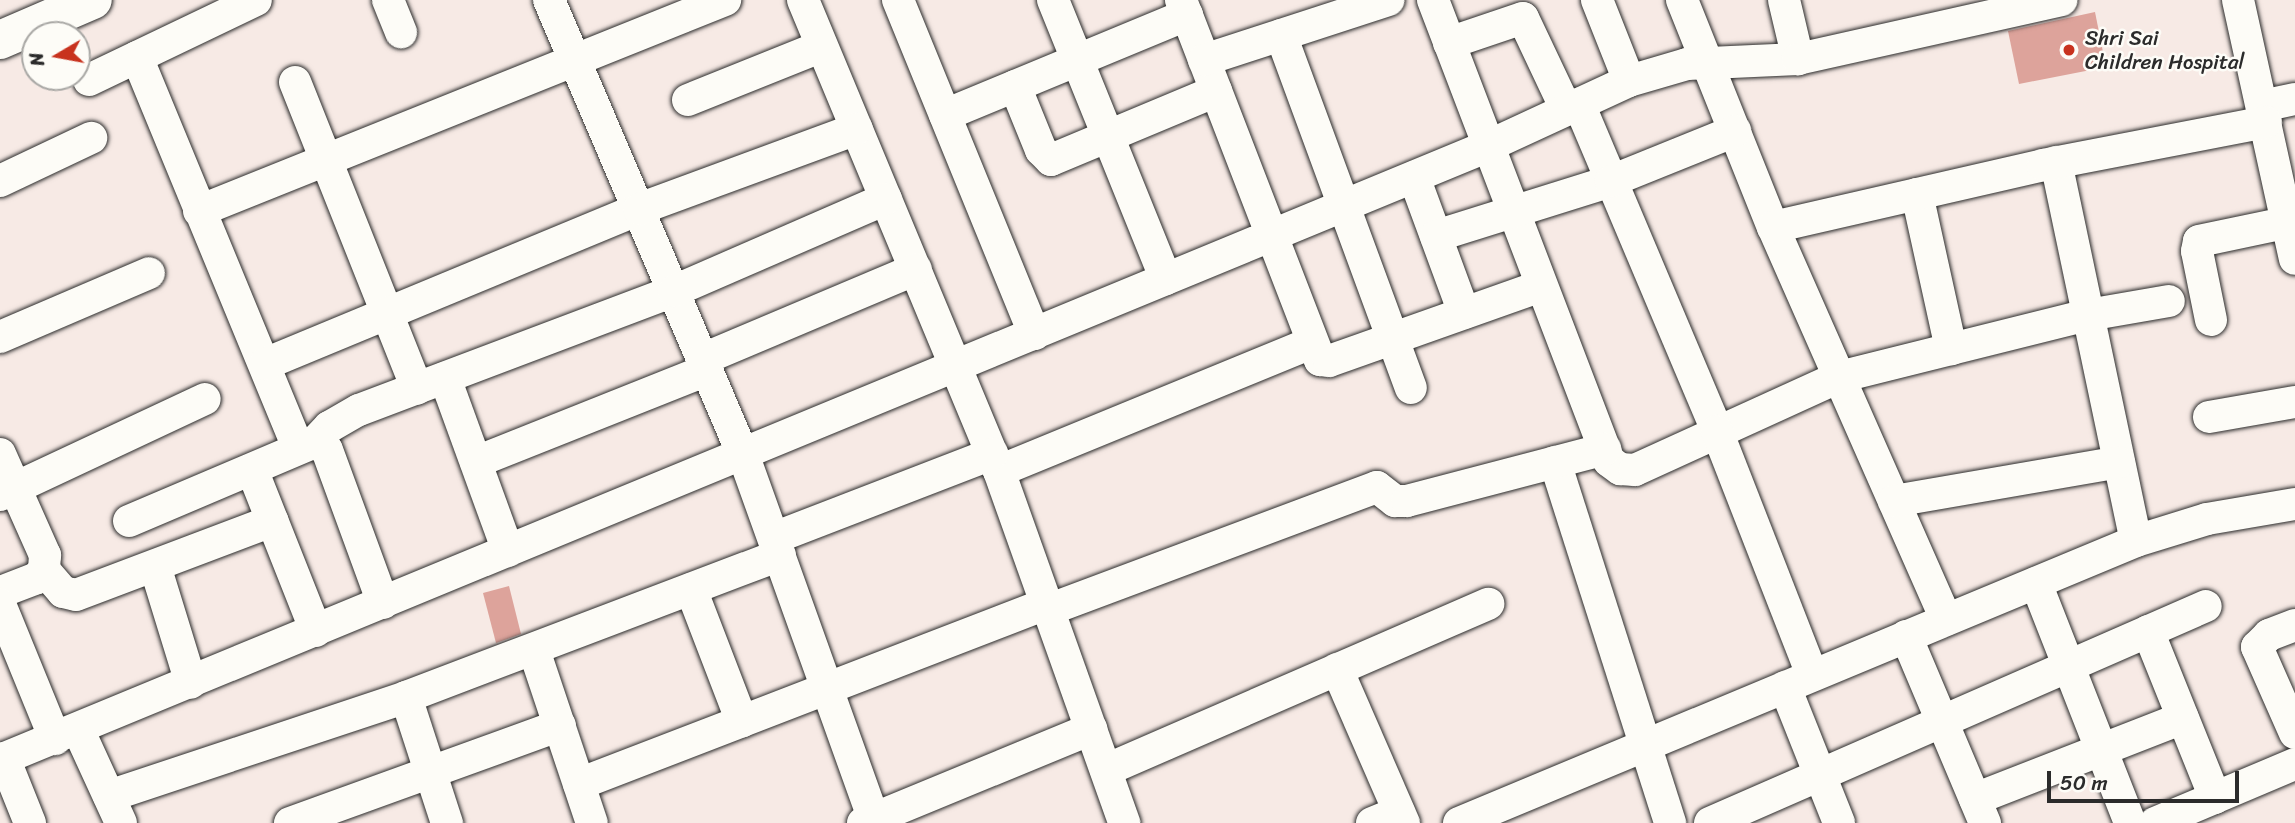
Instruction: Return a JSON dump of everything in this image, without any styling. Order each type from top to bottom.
[{"type":"main road","points":[[0,40],[93,0]]},
{"type":"street","points":[[91,79],[256,0]]},
{"type":"street","points":[[388,0],[401,32]]},
{"type":"street","points":[[549,0],[743,454],[828,688],[870,822],[1091,729]]},
{"type":"street","points":[[199,211],[725,0]]},
{"type":"street","points":[[803,0],[995,462],[1124,823]]},
{"type":"street","points":[[898,0],[1034,334]]},
{"type":"street","points":[[1053,0],[1166,279]]},
{"type":"street","points":[[1204,60],[1281,35],[1322,10],[1390,0]]},
{"type":"street","points":[[1433,0],[1486,147],[1609,461],[1620,469],[1635,470],[1839,377],[2088,315],[2169,301]]},
{"type":"street","points":[[1597,0],[1629,81]]},
{"type":"street","points":[[1682,0],[1773,227],[1946,620]]},
{"type":"street","points":[[1784,0],[1798,59]]},
{"type":"street","points":[[30,823],[2,759],[1486,147],[1629,81],[1665,69],[1798,59],[1942,13],[2061,0]]},
{"type":"street","points":[[2238,0],[2291,222],[2295,259]]},
{"type":"street","points":[[945,116],[1078,61],[1184,8],[1311,343],[1320,360],[1329,362],[1541,286]]},
{"type":"street","points":[[1449,43],[1523,18],[1611,181],[1717,431],[1798,681],[1820,776],[1839,823]]},
{"type":"street","points":[[1281,35],[1411,388]]},
{"type":"street","points":[[688,100],[822,46]]},
{"type":"street","points":[[137,57],[265,364],[307,445],[327,450],[383,603]]},
{"type":"street","points":[[295,82],[388,314],[476,462],[508,551]]},
{"type":"street","points":[[1014,86],[1041,150],[1051,160],[1216,91]]},
{"type":"street","points":[[1773,227],[2264,114],[2295,99]]},
{"type":"street","points":[[265,364],[639,209],[856,129]]},
{"type":"street","points":[[1436,236],[1611,181],[1735,131]]},
{"type":"street","points":[[0,181],[91,138]]},
{"type":"street","points":[[2056,162],[2136,541]]},
{"type":"street","points":[[1413,177],[1464,313]]},
{"type":"street","points":[[1917,194],[1951,349]]},
{"type":"street","points":[[129,521],[253,472],[307,445],[344,416],[674,291],[886,199]]},
{"type":"street","points":[[2211,320],[2197,251],[2199,241],[2291,222]]},
{"type":"street","points":[[476,462],[705,365],[916,269]]},
{"type":"street","points":[[0,337],[149,273]]},
{"type":"street","points":[[0,604],[66,734],[115,809],[691,589],[777,547],[1311,343]]},
{"type":"street","points":[[8,491],[205,399]]},
{"type":"street","points":[[2209,417],[2295,402]]},
{"type":"street","points":[[579,784],[828,688],[1377,487],[1395,501],[1407,500],[1605,449]]},
{"type":"street","points":[[0,454],[8,491],[45,555],[44,570],[63,592],[76,594],[272,521]]},
{"type":"street","points":[[1555,462],[1649,747],[1671,823]]},
{"type":"street","points":[[1894,501],[2119,462]]},
{"type":"street","points":[[253,472],[316,631]]},
{"type":"street","points":[[1459,823],[1649,747],[1798,681],[2136,541],[2207,519],[2295,504]]},
{"type":"street","points":[[155,566],[191,683]]},
{"type":"street","points":[[0,592],[44,570]]},
{"type":"street","points":[[2036,583],[2071,666],[2130,823]]},
{"type":"street","points":[[691,589],[742,722]]},
{"type":"street","points":[[1106,770],[1488,604]]},
{"type":"street","points":[[1710,823],[2206,606]]},
{"type":"street","points":[[2295,625],[2269,635],[2257,647],[2295,733]]},
{"type":"street","points":[[2148,631],[2215,797]]},
{"type":"street","points":[[1906,636],[1980,811],[2102,750],[2183,718]]},
{"type":"street","points":[[534,650],[592,823]]},
{"type":"street","points":[[1337,669],[1391,819]]},
{"type":"street","points":[[406,696],[447,823]]},
{"type":"street","points":[[290,823],[559,725]]},
{"type":"street","points":[[2155,823],[2295,764]]},
{"type":"building","points":[[2095,12],[2106,67],[2019,84],[2008,31]]},
{"type":"building","points":[[509,586],[521,634],[496,643],[483,593]]},
{"type":"place","name":"Shri Sai Children Hospital","points":[[2069,50]]}]
